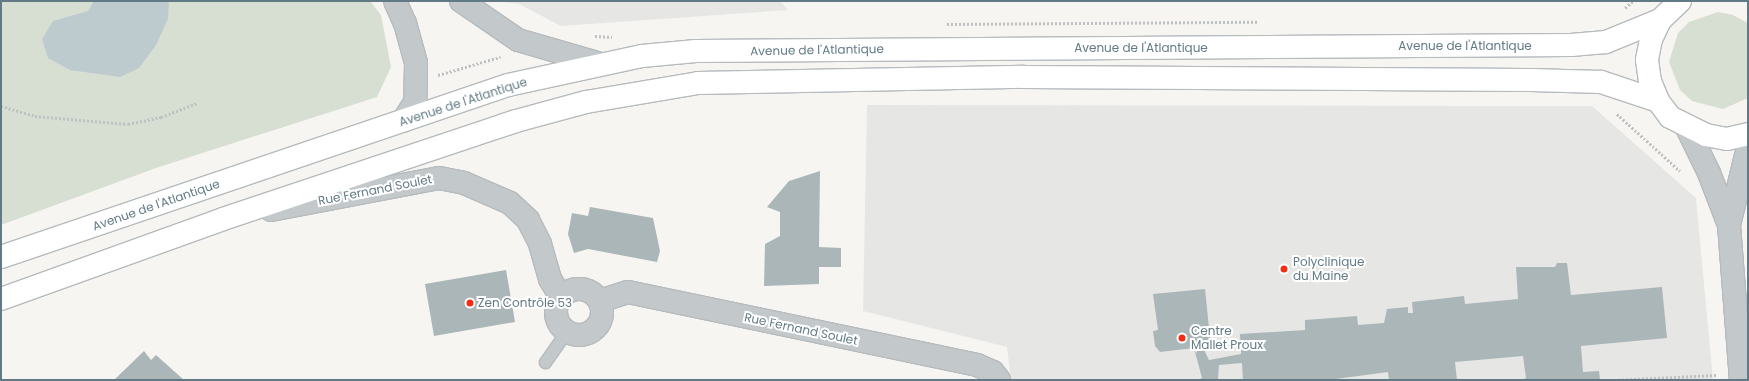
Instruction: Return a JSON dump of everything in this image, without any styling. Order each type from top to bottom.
[{"type":"main road","points":[[1680,1],[1660,20],[1651,39],[1647,60],[1650,81],[1658,101],[1670,117],[1687,128],[1727,139],[1748,134]]},
{"type":"main road","name":"Avenue de l'Atlantique","points":[[1,257],[508,85],[597,63],[696,51],[1571,45],[1613,40],[1660,20]]},
{"type":"main road","points":[[1,299],[223,219],[516,121],[586,102],[698,84],[1024,77],[1532,80],[1601,82],[1658,101]]},
{"type":"street","points":[[394,1],[406,23],[416,63],[415,102],[403,121]]},
{"type":"street","points":[[461,1],[518,40],[597,63]]},
{"type":"street","points":[[1687,128],[1709,173],[1728,225],[1740,377]]},
{"type":"street","points":[[1728,225],[1748,147]]},
{"type":"street","name":"Rue Fernand Soulet","points":[[223,219],[439,178],[464,183],[510,203],[528,220],[540,244],[550,279],[561,297]]},
{"type":"street","points":[[583,289],[600,301],[602,316],[594,329],[578,335],[568,331],[557,317],[561,297],[567,292],[583,289]]},
{"type":"street","name":"Rue Fernand Soulet","points":[[600,301],[628,292],[977,365],[993,372],[999,380]]},
{"type":"lane","points":[[545,362],[568,331]]},
{"type":"path","points":[[1,106],[35,116],[128,124],[161,117],[198,103]]},
{"type":"path","points":[[1614,380],[1740,377]]},
{"type":"shaded area","points":[[1,1],[370,1],[381,15],[391,67],[377,97],[156,168],[1,225]]},
{"type":"shaded area","points":[[94,1],[169,1],[168,19],[156,45],[139,68],[120,77],[70,70],[48,58],[42,39],[53,21],[88,11]]},
{"type":"shaded area","points":[[497,1],[780,1],[788,10],[561,26],[519,4]]},
{"type":"shaded area","points":[[1718,12],[1733,15],[1748,23],[1748,98],[1723,109],[1692,101],[1680,90],[1669,62],[1678,33],[1689,22]]},
{"type":"shaded area","name":"Polyclinique du Maine","points":[[867,105],[1592,106],[1696,198],[1713,380],[1011,380],[1007,347],[863,311]]},
{"type":"building","points":[[820,171],[819,247],[841,248],[841,267],[819,267],[819,284],[764,286],[765,244],[780,236],[780,212],[767,207],[789,181]]},
{"type":"building","points":[[590,207],[653,218],[660,251],[657,262],[588,249],[574,253],[568,234],[572,213],[588,216]]},
{"type":"building","points":[[1557,263],[1567,263],[1571,295],[1662,287],[1667,338],[1581,346],[1583,372],[1599,371],[1600,380],[1522,380],[1526,378],[1523,356],[1455,362],[1457,380],[1389,380],[1388,372],[1328,380],[1243,380],[1242,363],[1219,365],[1218,380],[1197,380],[1202,378],[1194,348],[1160,352],[1155,346],[1153,331],[1158,330],[1153,294],[1205,289],[1211,347],[1203,348],[1209,360],[1241,354],[1240,334],[1305,330],[1305,320],[1357,316],[1358,325],[1384,323],[1387,309],[1408,307],[1408,313],[1413,313],[1412,302],[1464,296],[1465,304],[1518,299],[1516,267],[1555,267]]},
{"type":"building","name":"Zen Contrôle 53","points":[[506,270],[515,322],[434,336],[425,284]]},
{"type":"building","points":[[144,351],[151,360],[156,355],[184,380],[114,380]]},
{"type":"place","name":"Polyclinique du Maine","points":[[1284,269]]},
{"type":"place","name":"Zen Contrôle 53","points":[[470,303]]},
{"type":"place","name":"Centre Mallet Proux","points":[[1182,338]]}]
